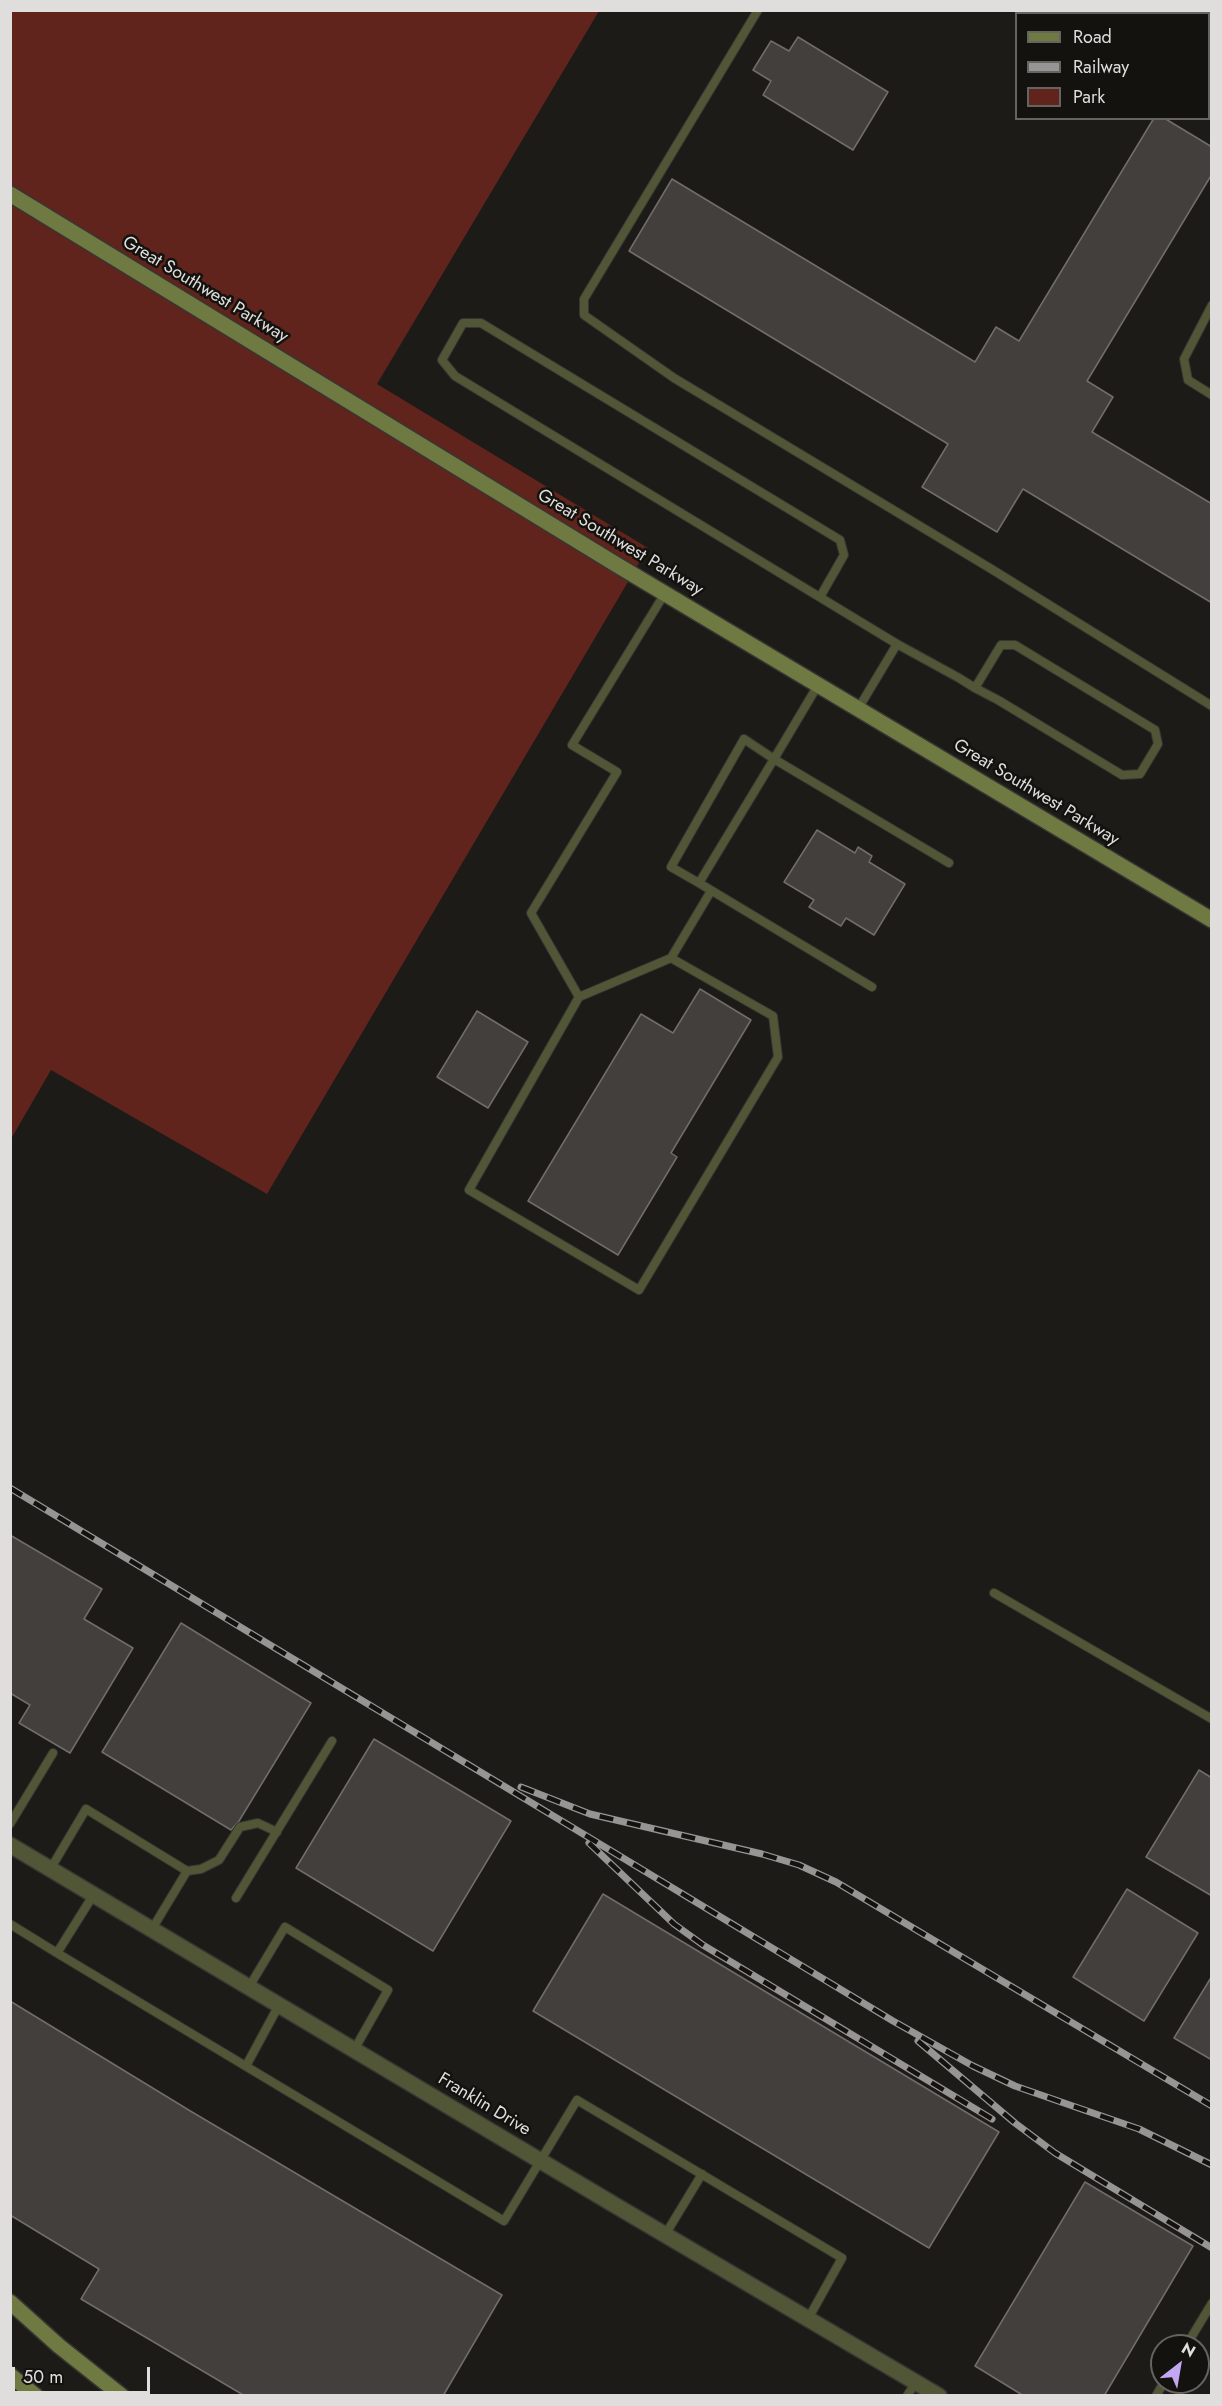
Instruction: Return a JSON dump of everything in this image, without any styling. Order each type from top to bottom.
[{"type":"street","name":"Great Southwest Parkway","points":[[10,194],[665,593],[1212,920]]},
{"type":"street","name":"Franklin Drive","points":[[10,1845],[939,2396]]},
{"type":"street","points":[[10,2302],[59,2346],[122,2396]]},
{"type":"street","points":[[10,2375],[36,2396]]},
{"type":"lane","points":[[758,10],[584,299],[584,315],[674,378],[993,570],[1212,706]]},
{"type":"lane","points":[[1212,305],[1184,359],[1188,380],[1212,395]]},
{"type":"lane","points":[[820,597],[844,555],[840,540],[482,322],[463,323],[442,360],[455,376],[897,644],[1122,775],[1140,774],[1158,744],[1155,730],[1015,645],[1001,645],[975,688]]},
{"type":"lane","points":[[579,997],[531,913],[617,772],[572,745],[665,593]]},
{"type":"lane","points":[[858,709],[897,644]]},
{"type":"lane","points":[[699,884],[818,685]]},
{"type":"lane","points":[[872,987],[671,867],[744,740],[949,863]]},
{"type":"lane","points":[[672,958],[772,1016],[778,1057],[639,1290],[468,1190],[579,997],[672,958],[711,891]]},
{"type":"lane","points":[[994,1593],[1212,1719]]},
{"type":"lane","points":[[236,1898],[332,1741]]},
{"type":"lane","points":[[10,1824],[53,1754]]},
{"type":"lane","points":[[51,1868],[86,1809],[188,1871],[201,1869],[219,1860],[240,1827],[258,1823],[277,1832]]},
{"type":"lane","points":[[152,1929],[188,1871]]},
{"type":"lane","points":[[57,1953],[93,1894]]},
{"type":"lane","points":[[10,1924],[504,2222],[577,2100],[842,2258],[808,2319]]},
{"type":"lane","points":[[249,1987],[285,1927],[388,1990],[354,2050]]},
{"type":"lane","points":[[246,2066],[279,2005]]},
{"type":"lane","points":[[665,2235],[702,2174]]},
{"type":"lane","points":[[1193,2334],[1212,2303]]},
{"type":"lane","points":[[907,2396],[916,2382]]},
{"type":"green space","points":[[11,11],[599,11],[377,384],[648,548],[267,1194],[51,1070],[11,1139]]},
{"type":"building","points":[[798,37],[888,92],[853,150],[763,95],[771,81],[753,70],[771,41],[789,51]]},
{"type":"building","points":[[1153,120],[1167,120],[1212,147],[1212,174],[1087,381],[1113,397],[1092,432],[1212,504],[1212,603],[1023,489],[997,532],[922,487],[948,444],[629,251],[672,179],[975,362],[996,327],[1019,341]]},
{"type":"building","points":[[817,830],[855,853],[858,847],[872,856],[869,862],[905,884],[874,935],[846,918],[841,926],[809,907],[814,900],[784,882]]},
{"type":"building","points":[[700,989],[751,1020],[671,1153],[677,1157],[618,1255],[528,1201],[641,1014],[673,1033]]},
{"type":"building","points":[[477,1011],[528,1042],[488,1108],[437,1077]]},
{"type":"building","points":[[10,1535],[102,1589],[84,1619],[133,1648],[70,1753],[19,1723],[30,1705],[10,1693]]},
{"type":"building","points":[[181,1623],[311,1703],[239,1821],[231,1830],[102,1752]]},
{"type":"building","points":[[374,1739],[511,1821],[433,1951],[296,1868]]},
{"type":"building","points":[[1199,1770],[1212,1778],[1212,1896],[1146,1857]]},
{"type":"building","points":[[1127,1889],[1198,1933],[1144,2021],[1073,1977]]},
{"type":"building","points":[[603,1894],[999,2132],[929,2248],[533,2011]]},
{"type":"building","points":[[1212,1976],[1212,2060],[1174,2038]]},
{"type":"building","points":[[10,2001],[192,2112],[502,2295],[443,2396],[245,2396],[81,2299],[99,2269],[10,2215]]},
{"type":"building","points":[[1085,2182],[1193,2246],[1104,2396],[1024,2396],[975,2366]]},
{"type":"railway","points":[[10,1488],[893,2021],[973,2066],[1015,2086],[1139,2129],[1212,2165]]},
{"type":"railway","points":[[521,1787],[590,1814],[762,1854],[799,1865],[836,1882],[1212,2106]]},
{"type":"railway","points":[[589,1843],[674,1924],[703,1945],[992,2119]]},
{"type":"railway","points":[[918,2041],[1015,2123],[1055,2153],[1212,2248]]}]
